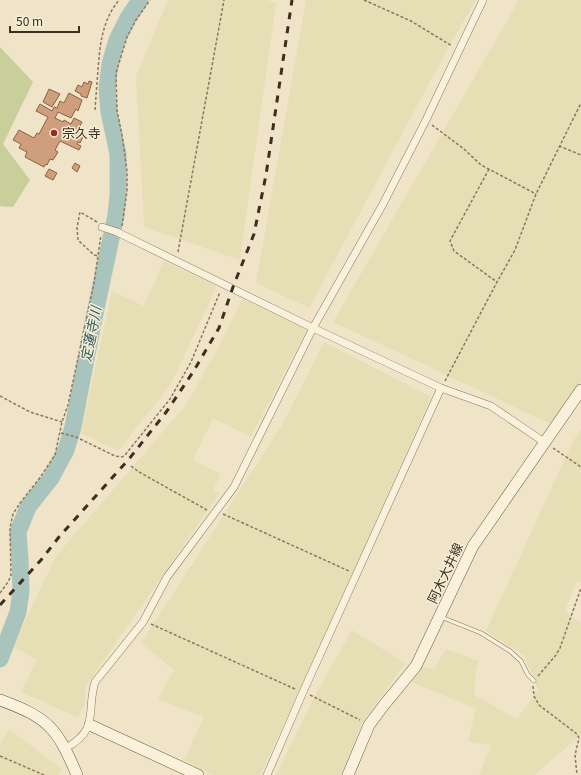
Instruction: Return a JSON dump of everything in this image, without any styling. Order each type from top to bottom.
[{"type":"main road","name":"阿木大井線","points":[[348,775],[369,724],[416,666],[473,546],[581,390]]},
{"type":"main road","points":[[0,700],[24,708],[52,728],[66,748],[77,775]]},
{"type":"main road","points":[[90,725],[198,775]]},
{"type":"street","points":[[66,748],[77,742],[90,725],[95,682],[144,621],[167,577],[234,487],[313,328],[383,204],[483,0]]},
{"type":"street","points":[[102,227],[119,233],[176,260],[313,328],[441,388],[491,406],[544,442]]},
{"type":"street","points":[[267,775],[303,692],[441,388]]},
{"type":"lane","points":[[440,616],[481,633],[510,651],[521,661],[528,675],[534,681]]},
{"type":"path","points":[[95,110],[99,53],[105,22],[112,8],[119,0]]},
{"type":"path","points":[[119,233],[127,191],[127,171],[117,111],[116,73],[127,37],[136,20],[150,0]]},
{"type":"path","points":[[176,260],[224,0]]},
{"type":"path","points":[[364,0],[411,21],[458,51]]},
{"type":"path","points":[[441,388],[515,250],[536,194],[581,103]]},
{"type":"path","points":[[425,121],[437,128],[464,149],[481,165],[536,194]]},
{"type":"path","points":[[560,146],[581,155]]},
{"type":"path","points":[[489,169],[450,241],[454,251],[497,282]]},
{"type":"path","points":[[0,593],[11,575],[10,528],[13,514],[55,455],[62,422],[68,405],[94,283],[98,256],[102,227],[97,222],[80,212],[76,228],[78,240],[94,255],[98,256]]},
{"type":"path","points":[[60,433],[65,433],[76,437],[122,458],[170,399],[191,362],[224,283]]},
{"type":"path","points":[[0,396],[30,412],[62,422]]},
{"type":"path","points":[[544,442],[581,467]]},
{"type":"path","points":[[131,466],[139,472],[215,512],[356,575]]},
{"type":"path","points":[[577,775],[575,755],[579,738],[577,734],[539,705],[533,690],[534,681],[560,648],[581,588]]},
{"type":"path","points":[[144,621],[303,692],[369,724]]},
{"type":"path","points":[[0,756],[44,775]]},
{"type":"shaded area","points":[[168,0],[267,0],[276,3],[240,260],[144,227],[136,76]]},
{"type":"shaded area","points":[[306,0],[476,0],[448,48],[309,308],[256,283]]},
{"type":"shaded area","points":[[519,0],[581,0],[581,382],[551,424],[333,322]]},
{"type":"shaded area","points":[[164,261],[217,286],[171,384],[118,451],[81,433],[112,291],[144,306]]},
{"type":"shaded area","points":[[242,299],[307,329],[251,437],[213,418],[193,460],[221,474],[213,490],[219,494],[86,686],[84,706],[77,717],[21,692],[37,660],[13,646],[56,556],[185,406],[219,347]]},
{"type":"shaded area","points":[[324,342],[431,397],[315,658],[260,775],[213,775],[184,760],[204,717],[158,699],[174,670],[141,643],[282,425]]},
{"type":"shaded area","points":[[581,430],[581,583],[577,581],[565,611],[581,623],[581,735],[534,775],[479,775],[491,745],[468,742],[476,709],[412,682],[421,666],[434,669],[446,649],[479,661],[476,671],[474,695],[517,719],[538,690],[524,655],[486,631],[573,441]]},
{"type":"shaded area","points":[[352,630],[405,663],[362,723],[341,775],[276,775],[318,690]]},
{"type":"shaded area","points":[[9,729],[62,769],[59,775],[0,775],[0,745]]},
{"type":"green space","points":[[0,47],[33,82],[3,144],[30,180],[13,207],[0,206]]},
{"type":"building","points":[[89,81],[92,82],[87,98],[81,96],[81,94],[75,91],[78,85],[82,87],[84,82],[88,84]]},
{"type":"building","points":[[49,89],[60,94],[52,107],[43,102]]},
{"type":"building","points":[[69,93],[82,100],[78,111],[76,109],[71,118],[58,112],[55,118],[63,122],[64,120],[71,124],[74,118],[82,122],[77,132],[84,135],[80,143],[78,142],[77,144],[81,146],[79,150],[60,141],[55,150],[58,152],[53,160],[50,159],[44,167],[25,157],[27,152],[19,148],[21,144],[13,140],[19,130],[34,138],[37,133],[39,134],[48,117],[36,111],[40,104],[52,111],[54,107],[57,108],[60,101],[64,103]]},
{"type":"building","points":[[75,163],[80,166],[77,172],[72,168]]},
{"type":"building","points":[[49,169],[57,173],[53,180],[45,176]]},
{"type":"waterway","name":"定蓮寺川","points":[[0,659],[18,612],[21,591],[18,532],[28,507],[51,478],[66,450],[73,427],[116,215],[118,195],[118,154],[109,112],[107,88],[110,64],[117,40],[128,18],[140,0]]},
{"type":"railway","points":[[0,605],[129,459],[167,411],[193,372],[219,328],[254,234],[266,175],[292,0]]},
{"type":"place","name":"宗久寺","points":[[54,133]]}]
